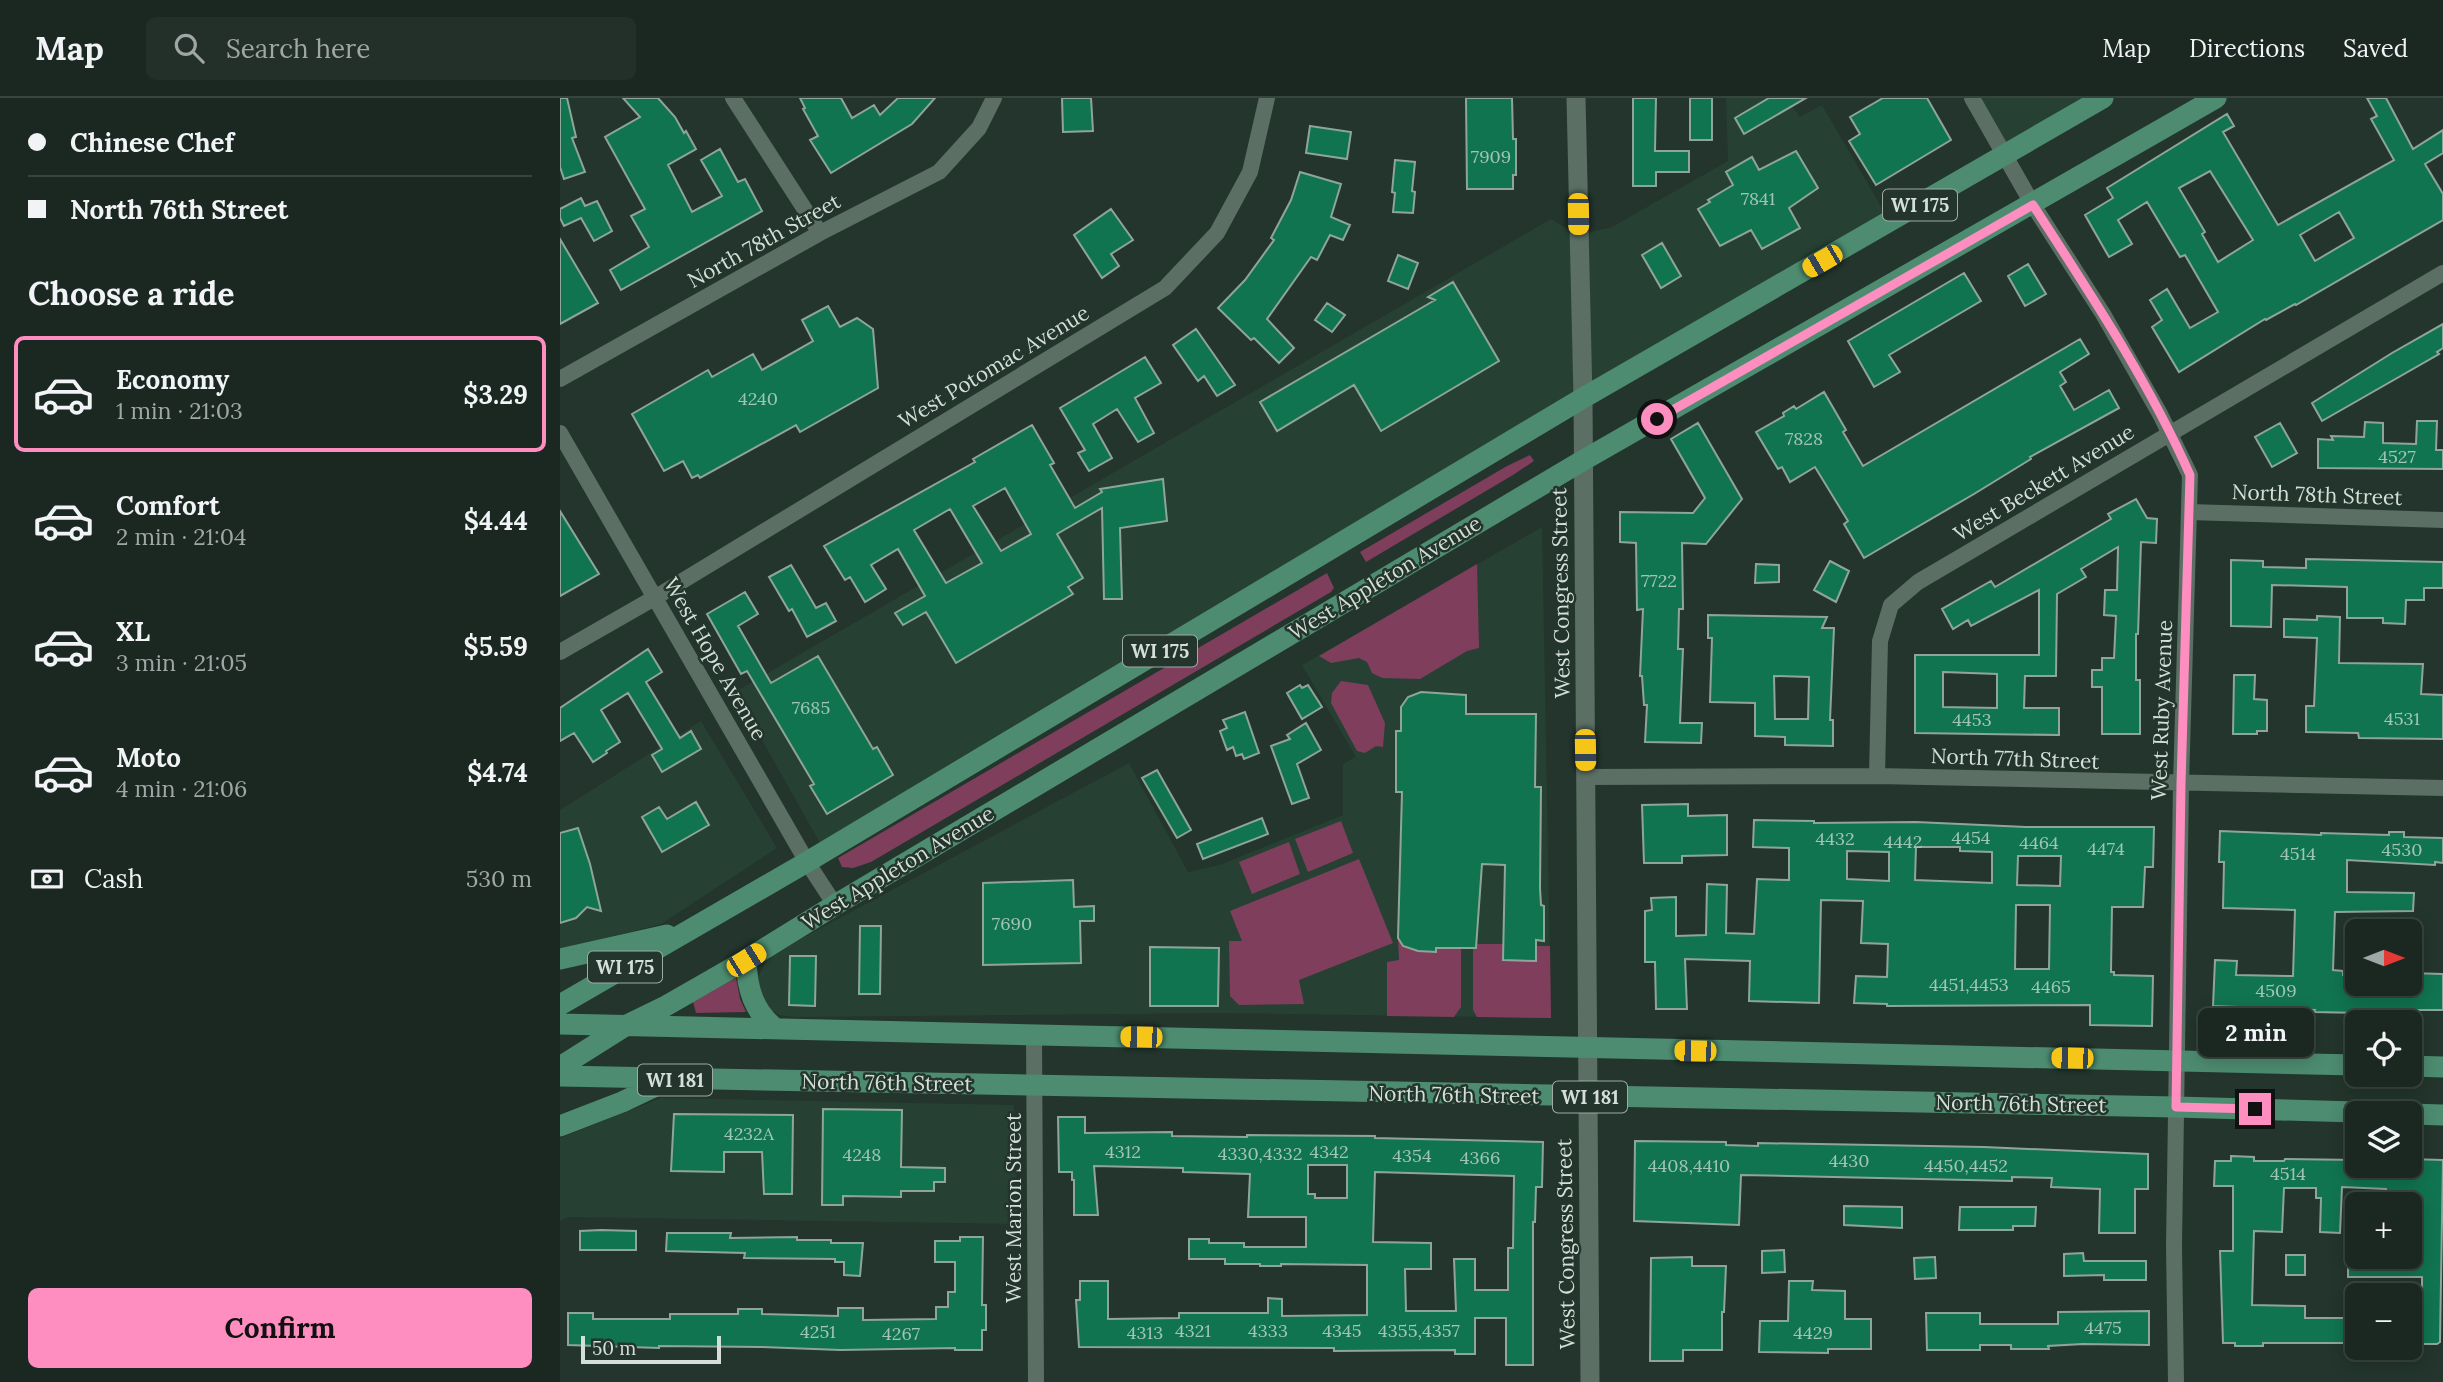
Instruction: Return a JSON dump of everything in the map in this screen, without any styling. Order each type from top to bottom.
[{"type":"main road","name":"WI 175","points":[[560,1005],[807,862],[1583,398],[2103,98]]},
{"type":"main road","name":"West Appleton Avenue","points":[[560,1067],[625,1026],[746,960],[1582,461],[2216,98]]},
{"type":"main road","points":[[560,959],[690,929]]},
{"type":"main road","points":[[746,960],[746,976],[752,999],[765,1020],[776,1029]]},
{"type":"main road","points":[[560,1024],[2345,1065]]},
{"type":"main road","points":[[2422,1066],[2443,1067]]},
{"type":"main road","name":"North 76th Street","points":[[560,1076],[2345,1112]]},
{"type":"main road","points":[[560,1126],[622,1102],[668,1080]]},
{"type":"main road","points":[[2422,1114],[2443,1115]]},
{"type":"street","points":[[733,98],[820,233]]},
{"type":"street","name":"North 78th Street","points":[[560,379],[820,233],[939,173],[979,128],[994,98]]},
{"type":"street","name":"West Potomac Avenue","points":[[656,597],[1165,288],[1217,233],[1250,173],[1266,98]]},
{"type":"street","name":"West Congress Street","points":[[1576,98],[1583,398],[1590,1382]]},
{"type":"street","name":"West Ruby Avenue","points":[[1972,98],[2033,205],[2103,314],[2171,432],[2190,475],[2181,784],[2176,1107],[2176,1382]]},
{"type":"street","name":"West Beckett Avenue","points":[[1877,776],[1880,641],[1891,604],[1918,582],[2443,273]]},
{"type":"street","name":"West Hope Avenue","points":[[560,433],[807,862],[835,905]]},
{"type":"street","name":"North 78th Street","points":[[2189,512],[2443,520]]},
{"type":"street","points":[[560,652],[656,597]]},
{"type":"street","name":"North 77th Street","points":[[1586,777],[1877,776],[2443,788]]},
{"type":"street","name":"West Marion Street","points":[[1034,1034],[1036,1382]]},
{"type":"shaded area","points":[[1726,98],[1786,98],[1800,117],[1822,105],[1890,222],[820,843],[735,692],[1551,219],[1578,235],[1612,227],[1728,161]]},
{"type":"shaded area","points":[[1972,98],[2103,98],[2005,156]]},
{"type":"shaded area","points":[[1530,455],[1534,461],[1513,475],[1366,562],[1360,552]]},
{"type":"shaded area","points":[[1542,527],[1551,1018],[1224,1013],[795,1017],[779,1015],[765,1006],[758,992],[758,977],[769,956],[1129,763],[1188,872],[1220,865],[1343,815],[1343,764],[1356,757],[1302,665]]},
{"type":"shaded area","points":[[1477,564],[1479,648],[1467,651],[1420,679],[1382,678],[1372,673],[1367,662],[1359,658],[1331,663],[1319,656]]},
{"type":"shaded area","points":[[1327,573],[1334,588],[1331,592],[871,862],[853,868],[842,867],[838,858]]},
{"type":"shaded area","points":[[1341,681],[1368,685],[1385,723],[1383,747],[1376,746],[1365,753],[1357,751],[1331,703],[1332,693]]},
{"type":"shaded area","points":[[701,721],[777,848],[661,924],[560,950],[560,810]]},
{"type":"shaded area","points":[[1341,821],[1353,853],[1308,872],[1295,839]]},
{"type":"shaded area","points":[[1289,842],[1300,874],[1252,894],[1239,862]]},
{"type":"shaded area","points":[[1359,859],[1393,943],[1299,980],[1304,1004],[1239,1005],[1230,996],[1229,941],[1242,941],[1230,911]]},
{"type":"shaded area","points":[[1398,938],[1410,948],[1436,952],[1436,941],[1461,941],[1461,1007],[1454,1017],[1387,1016],[1387,962],[1399,960]]},
{"type":"shaded area","points":[[1476,944],[1503,944],[1503,960],[1535,961],[1536,946],[1550,946],[1551,1018],[1477,1017],[1473,1010],[1473,948],[1476,948]]},
{"type":"shaded area","points":[[736,978],[746,1012],[696,1013],[693,1002]]},
{"type":"shaded area","points":[[661,1098],[1014,1105],[1018,1224],[568,1217],[560,1221],[560,1138]]},
{"type":"building","points":[[560,98],[567,98],[576,137],[572,138],[585,172],[564,179],[560,167]]},
{"type":"building","points":[[623,98],[658,98],[675,117],[684,133],[686,131],[696,149],[668,165],[692,212],[722,196],[701,160],[720,149],[738,182],[745,179],[762,211],[621,290],[610,270],[649,247],[631,216],[645,209],[605,137],[640,117]]},
{"type":"building","points":[[800,98],[841,98],[852,118],[874,105],[880,115],[898,98],[935,98],[912,124],[831,173],[810,140],[818,136]]},
{"type":"building","points":[[1062,98],[1091,98],[1093,131],[1063,132]]},
{"type":"building","points":[[1466,98],[1512,98],[1513,139],[1516,139],[1516,175],[1513,175],[1513,189],[1467,189]]},
{"type":"building","points":[[1633,98],[1656,98],[1655,151],[1689,151],[1689,172],[1656,172],[1656,186],[1633,186]]},
{"type":"building","points":[[1690,98],[1712,98],[1712,140],[1690,140]]},
{"type":"building","points":[[1769,98],[1806,98],[1744,134],[1735,118]]},
{"type":"building","points":[[1883,98],[1927,98],[1951,140],[1876,185],[1849,141],[1860,134],[1850,117]]},
{"type":"building","points":[[2367,98],[2386,98],[2413,149],[2443,130],[2443,153],[2425,164],[2443,194],[2443,220],[2296,305],[2265,319],[2179,372],[2152,327],[2162,320],[2150,300],[2167,289],[2190,328],[2218,312],[2185,255],[2180,257],[2147,202],[2118,220],[2132,244],[2109,257],[2085,215],[2113,198],[2107,188],[2227,114],[2234,126],[2223,132],[2278,225],[2394,160],[2371,119],[2377,116]],"holes":[[[2210,171],[2253,240],[2218,262],[2202,234],[2205,232],[2179,188]],[[2339,212],[2354,238],[2315,261],[2300,235]]]},
{"type":"building","points":[[1310,126],[1351,132],[1347,159],[1306,153]]},
{"type":"building","points":[[1796,151],[1818,188],[1789,208],[1800,228],[1762,249],[1751,230],[1720,246],[1698,209],[1733,185],[1726,172],[1752,157],[1759,170]]},
{"type":"building","points":[[1395,160],[1415,162],[1413,213],[1393,212]]},
{"type":"building","points":[[1300,172],[1341,184],[1331,217],[1350,225],[1343,240],[1330,235],[1317,260],[1311,257],[1267,319],[1294,348],[1279,363],[1218,308],[1245,280],[1274,240],[1271,238],[1291,200]]},
{"type":"building","points":[[581,198],[585,206],[597,201],[612,231],[594,241],[581,218],[564,226],[560,209]]},
{"type":"building","points":[[1111,209],[1133,240],[1111,254],[1119,266],[1102,278],[1074,235]]},
{"type":"building","points":[[560,239],[598,303],[560,324]]},
{"type":"building","points":[[1662,243],[1681,276],[1661,288],[1642,255]]},
{"type":"building","points":[[1398,255],[1418,263],[1408,289],[1388,281]]},
{"type":"building","points":[[2028,264],[2046,294],[2025,306],[2008,276]]},
{"type":"building","points":[[1964,273],[1981,301],[1889,355],[1900,372],[1874,387],[1848,341]]},
{"type":"building","points":[[1453,282],[1499,361],[1381,431],[1354,385],[1277,431],[1260,402],[1435,300],[1428,297]]},
{"type":"building","points":[[1327,303],[1345,315],[1332,332],[1315,320]]},
{"type":"building","points":[[828,306],[840,327],[857,318],[873,329],[878,388],[800,432],[796,425],[700,478],[698,475],[692,478],[683,461],[664,471],[632,414],[708,370],[712,377],[753,354],[762,370],[813,341],[802,320]]},
{"type":"building","points":[[2443,324],[2443,348],[2437,352],[2439,354],[2322,421],[2312,403]]},
{"type":"building","points":[[1196,329],[1235,385],[1217,396],[1204,376],[1198,381],[1173,345]]},
{"type":"building","points":[[2080,339],[2089,354],[2060,372],[2066,382],[2060,386],[2074,410],[2109,390],[2119,408],[2030,457],[2031,459],[1974,494],[1864,558],[1844,524],[1848,521],[1815,467],[1790,482],[1782,467],[1778,469],[1756,432],[1784,416],[1783,413],[1794,406],[1796,409],[1824,392],[1863,466]]},
{"type":"building","points":[[1145,357],[1161,383],[1135,398],[1154,433],[1138,442],[1117,409],[1093,424],[1112,458],[1089,471],[1078,453],[1085,450],[1060,408]]},
{"type":"building","points":[[2417,421],[2437,421],[2436,450],[2443,450],[2443,469],[2318,468],[2318,439],[2333,440],[2331,436],[2364,437],[2365,422],[2383,423],[2383,443],[2416,444]]},
{"type":"building","points":[[1698,423],[1742,499],[1706,544],[1682,543],[1683,609],[1679,609],[1678,649],[1683,649],[1680,723],[1702,723],[1701,743],[1645,742],[1647,705],[1644,705],[1640,676],[1643,609],[1637,610],[1636,543],[1620,542],[1620,512],[1693,513],[1705,498],[1671,439]]},
{"type":"building","points":[[2280,423],[2297,453],[2272,467],[2255,437]]},
{"type":"building","points":[[1032,425],[1054,463],[1050,465],[1075,508],[1102,492],[1100,489],[1163,479],[1167,521],[1120,528],[1122,599],[1104,599],[1102,508],[1057,534],[1083,578],[1068,587],[1073,594],[956,663],[926,612],[903,625],[895,613],[925,596],[898,549],[871,565],[886,589],[865,602],[850,577],[845,580],[824,546],[975,462],[973,459]],"holes":[[[1005,488],[1031,534],[1001,551],[973,506]],[[950,509],[982,563],[946,583],[914,530]]]},
{"type":"building","points":[[2136,499],[2147,518],[2157,519],[2156,543],[2141,542],[2136,634],[2136,680],[2140,680],[2140,734],[2102,734],[2102,687],[2092,687],[2092,670],[2102,670],[2102,658],[2114,658],[2116,616],[2104,615],[2105,590],[2117,590],[2118,547],[2081,569],[2086,577],[2057,594],[2056,676],[2025,676],[2024,708],[2059,708],[2059,735],[1915,733],[1915,655],[2039,655],[2039,590],[1971,626],[1968,620],[1953,629],[1942,609],[1991,581],[1995,587],[2111,519],[2108,514]],"holes":[[[1943,672],[1997,674],[1997,708],[1943,707]]]},
{"type":"building","points":[[560,511],[599,574],[560,596]]},
{"type":"building","points":[[2306,559],[2443,562],[2443,588],[2424,588],[2424,600],[2406,600],[2405,624],[2383,623],[2383,618],[2347,618],[2347,587],[2272,585],[2271,627],[2231,626],[2231,560],[2263,561],[2263,567],[2306,568]]},
{"type":"building","points":[[1830,561],[1849,571],[1836,602],[1814,590]]},
{"type":"building","points":[[1756,564],[1779,565],[1779,582],[1755,583]]},
{"type":"building","points":[[791,565],[816,608],[826,603],[836,621],[807,637],[792,609],[789,611],[769,577]]},
{"type":"building","points":[[745,592],[758,614],[738,626],[771,683],[818,656],[873,749],[877,747],[893,775],[827,814],[810,786],[814,784],[747,671],[741,674],[707,614]]},
{"type":"building","points":[[1708,615],[1827,617],[1822,628],[1834,628],[1830,720],[1833,720],[1833,746],[1785,745],[1785,737],[1755,736],[1755,703],[1710,702],[1712,638],[1708,638]],"holes":[[[1774,676],[1809,677],[1808,719],[1775,719]]]},
{"type":"building","points":[[2317,616],[2340,617],[2339,663],[2423,664],[2421,694],[2443,695],[2443,739],[2359,738],[2358,733],[2306,732],[2306,706],[2314,706],[2317,638],[2284,637],[2284,619],[2317,620]]},
{"type":"building","points":[[648,649],[662,672],[646,682],[680,738],[691,731],[701,749],[662,772],[652,755],[662,749],[628,693],[601,710],[620,742],[606,751],[607,753],[593,762],[574,733],[560,741],[560,708]]},
{"type":"building","points":[[2234,675],[2255,675],[2254,699],[2267,700],[2267,731],[2257,731],[2257,734],[2233,734]]},
{"type":"building","points":[[1300,685],[1302,688],[1308,685],[1322,707],[1302,719],[1287,693]]},
{"type":"building","points":[[1421,692],[1466,695],[1466,714],[1536,714],[1535,787],[1541,787],[1540,888],[1541,905],[1544,906],[1544,941],[1536,940],[1536,961],[1503,960],[1505,865],[1482,864],[1476,948],[1418,951],[1403,946],[1398,938],[1402,792],[1396,792],[1396,731],[1401,731],[1401,707],[1408,697]]},
{"type":"building","points":[[1245,712],[1259,753],[1244,759],[1242,754],[1236,756],[1233,747],[1227,750],[1220,731],[1227,728],[1223,720]]},
{"type":"building","points":[[1306,723],[1321,750],[1297,764],[1309,798],[1292,804],[1271,746],[1290,739],[1287,735]]},
{"type":"building","points":[[1157,770],[1191,830],[1177,838],[1142,778]]},
{"type":"building","points":[[696,802],[709,825],[662,852],[642,817],[659,807],[667,819]]},
{"type":"building","points":[[1688,804],[1688,816],[1727,815],[1727,855],[1682,856],[1682,863],[1644,863],[1642,805]]},
{"type":"building","points":[[1262,818],[1268,834],[1203,859],[1197,844]]},
{"type":"building","points":[[1754,820],[1814,823],[1916,822],[2026,827],[2154,827],[2153,867],[2145,867],[2143,907],[2112,907],[2111,972],[2114,972],[2114,975],[2153,976],[2152,1026],[2090,1025],[2090,1005],[1887,1006],[1854,1003],[1856,976],[1887,977],[1888,944],[1861,943],[1863,901],[1821,900],[1819,1003],[1749,1001],[1750,961],[1685,959],[1687,1009],[1656,1009],[1655,962],[1645,962],[1645,911],[1652,910],[1651,898],[1676,897],[1676,936],[1706,935],[1707,884],[1727,885],[1726,933],[1754,934],[1757,879],[1789,880],[1789,848],[1753,847]],"holes":[[[1916,847],[1960,847],[1960,851],[1992,852],[1992,883],[1915,880]],[[1847,851],[1889,852],[1889,881],[1847,879]],[[2018,856],[2061,856],[2060,886],[2017,885]],[[2016,905],[2050,905],[2049,969],[2015,969]]]},
{"type":"building","points":[[578,828],[601,911],[587,907],[576,918],[560,923],[560,833]]},
{"type":"building","points":[[2220,831],[2321,835],[2389,835],[2389,832],[2404,832],[2404,837],[2443,838],[2443,863],[2435,862],[2435,865],[2347,860],[2347,892],[2414,893],[2413,911],[2335,912],[2333,970],[2343,971],[2345,975],[2345,996],[2422,996],[2422,973],[2443,974],[2443,1010],[2345,1010],[2345,1013],[2213,1006],[2215,960],[2237,961],[2236,975],[2293,976],[2295,910],[2223,908],[2224,862],[2219,862]]},
{"type":"building","points":[[1073,880],[1074,907],[1094,906],[1094,921],[1080,921],[1081,963],[983,965],[983,883]]},
{"type":"building","points":[[860,926],[881,926],[880,994],[859,994]]},
{"type":"building","points":[[1150,947],[1219,948],[1218,1006],[1150,1006]]},
{"type":"building","points":[[790,956],[816,956],[815,1006],[789,1005]]},
{"type":"building","points":[[823,1109],[902,1110],[901,1167],[945,1168],[945,1182],[934,1182],[934,1191],[901,1191],[901,1197],[843,1196],[843,1205],[822,1205]]},
{"type":"building","points":[[674,1114],[793,1115],[792,1194],[764,1194],[762,1152],[724,1152],[724,1172],[671,1171]]},
{"type":"building","points":[[1058,1117],[1085,1117],[1085,1133],[1172,1132],[1172,1136],[1375,1136],[1543,1142],[1542,1187],[1536,1187],[1533,1222],[1533,1365],[1506,1365],[1506,1318],[1475,1318],[1475,1354],[1455,1354],[1455,1350],[1079,1347],[1076,1300],[1080,1300],[1080,1281],[1108,1281],[1108,1319],[1179,1318],[1179,1313],[1268,1313],[1268,1298],[1282,1299],[1282,1316],[1367,1315],[1367,1265],[1260,1266],[1225,1264],[1225,1259],[1189,1259],[1189,1239],[1209,1239],[1209,1243],[1244,1243],[1244,1247],[1306,1247],[1306,1217],[1248,1217],[1250,1174],[1183,1172],[1183,1168],[1094,1166],[1098,1215],[1074,1215],[1072,1172],[1059,1172]],"holes":[[[1308,1165],[1347,1165],[1347,1198],[1315,1198],[1315,1194],[1308,1194]],[[1375,1172],[1514,1176],[1513,1248],[1508,1248],[1508,1290],[1475,1290],[1475,1259],[1454,1259],[1456,1311],[1406,1311],[1405,1269],[1431,1269],[1431,1243],[1373,1242]]]},
{"type":"building","points":[[1635,1141],[1726,1142],[1726,1145],[1758,1146],[1758,1143],[1984,1147],[2148,1154],[2148,1189],[2135,1189],[2135,1233],[2099,1233],[2100,1189],[2051,1187],[2052,1178],[2012,1177],[2012,1181],[1741,1175],[1739,1225],[1634,1221]]},
{"type":"building","points":[[2231,1156],[2254,1157],[2254,1161],[2345,1160],[2345,1178],[2422,1178],[2422,1159],[2443,1160],[2440,1342],[2423,1344],[2422,1341],[2422,1277],[2348,1277],[2348,1269],[2422,1269],[2422,1192],[2386,1192],[2386,1189],[2342,1187],[2340,1233],[2320,1232],[2321,1198],[2316,1198],[2316,1188],[2284,1188],[2282,1232],[2254,1231],[2252,1305],[2305,1306],[2305,1318],[2345,1318],[2345,1343],[2263,1343],[2263,1346],[2235,1346],[2235,1343],[2223,1343],[2220,1251],[2233,1251],[2233,1186],[2214,1186],[2215,1161],[2231,1161]]},
{"type":"building","points":[[1844,1206],[1902,1207],[1902,1228],[1844,1225]]},
{"type":"building","points":[[1960,1207],[2036,1207],[2035,1226],[2013,1226],[2013,1230],[1959,1230]]},
{"type":"building","points":[[580,1231],[636,1231],[636,1250],[580,1250]]},
{"type":"building","points":[[667,1233],[731,1233],[730,1238],[797,1237],[797,1240],[863,1243],[860,1276],[844,1275],[844,1262],[835,1262],[835,1259],[744,1258],[745,1253],[666,1251]]},
{"type":"building","points":[[960,1237],[983,1237],[982,1305],[986,1305],[986,1330],[982,1330],[982,1350],[568,1345],[568,1313],[593,1313],[593,1319],[670,1319],[670,1314],[738,1314],[738,1309],[762,1309],[762,1314],[838,1316],[838,1308],[863,1308],[863,1320],[936,1319],[936,1307],[948,1307],[948,1292],[955,1292],[955,1262],[935,1262],[935,1241],[960,1241]]},
{"type":"building","points":[[1784,1250],[1785,1272],[1762,1273],[1762,1251]]},
{"type":"building","points":[[2083,1253],[2084,1261],[2146,1261],[2146,1280],[2104,1280],[2104,1275],[2064,1276],[2064,1254]]},
{"type":"building","points":[[2286,1255],[2305,1255],[2305,1275],[2286,1275]]},
{"type":"building","points":[[1692,1257],[1692,1266],[1726,1266],[1722,1350],[1683,1350],[1683,1361],[1650,1361],[1651,1258]]},
{"type":"building","points":[[1935,1257],[1936,1278],[1915,1279],[1914,1258]]},
{"type":"building","points":[[1789,1281],[1813,1281],[1812,1290],[1845,1291],[1845,1319],[1871,1319],[1871,1349],[1828,1349],[1828,1353],[1759,1352],[1760,1321],[1788,1321]]},
{"type":"building","points":[[2149,1311],[2149,1345],[2083,1344],[2048,1346],[2049,1349],[2011,1349],[2011,1345],[1980,1345],[1980,1350],[1927,1350],[1926,1313],[1980,1313],[1980,1324],[2058,1324],[2058,1312]]},
{"type":"route","points":[[1657,419],[2033,205],[2103,314],[2171,432],[2190,475],[2181,784],[2176,1107],[2255,1109]]}]
